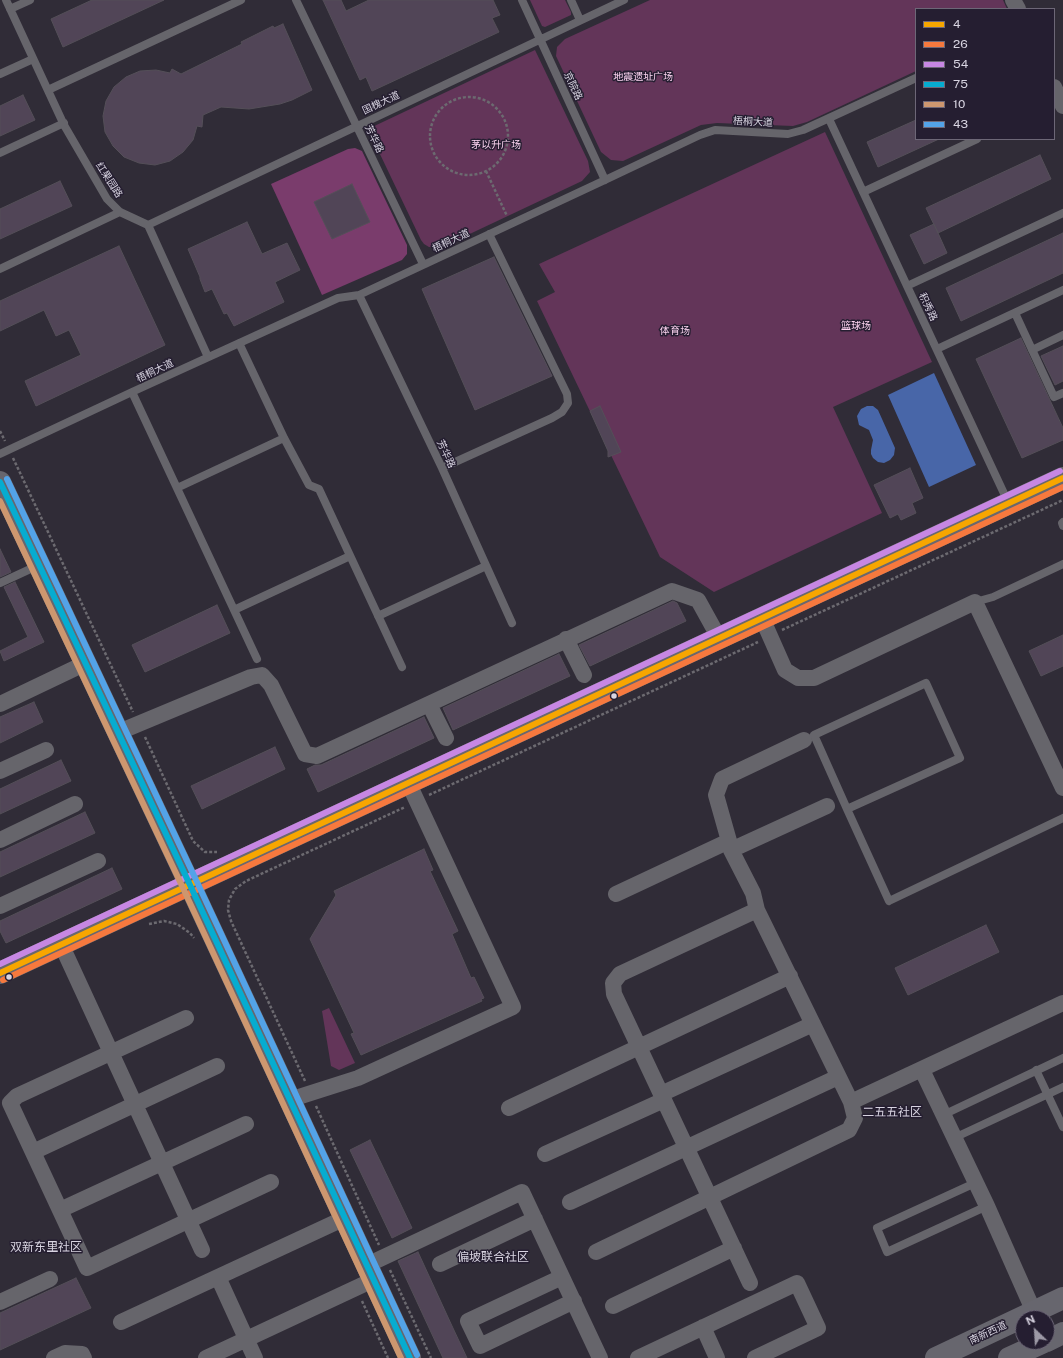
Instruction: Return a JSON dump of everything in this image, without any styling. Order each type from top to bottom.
[{"type":"main road","points":[[2,491],[40,565],[119,732],[345,1218],[375,1267],[410,1358]]},
{"type":"main road","name":"南新西道","points":[[1038,1310],[1063,1298]]},
{"type":"main road","name":"南新西道","points":[[936,1358],[1015,1321]]},
{"type":"main road","points":[[1009,1358],[1026,1350]]},
{"type":"street","points":[[1055,89],[1063,106]]},
{"type":"street","points":[[2,967],[61,944],[190,885],[413,791],[719,638],[766,627],[1008,504],[1062,488]]},
{"type":"street","points":[[119,732],[251,677],[262,675],[271,685],[305,754],[317,756],[672,591],[698,600],[719,638]]},
{"type":"street","points":[[766,627],[785,670],[798,678],[814,678],[975,602],[1063,786]]},
{"type":"street","points":[[566,639],[584,674]]},
{"type":"street","points":[[0,704],[86,664]]},
{"type":"street","points":[[429,704],[446,738]]},
{"type":"street","points":[[596,1252],[848,1130],[855,1118],[851,1102],[757,910],[753,894],[730,846],[716,795],[722,779],[804,740]]},
{"type":"street","points":[[0,771],[46,750]]},
{"type":"street","points":[[290,1100],[358,1078],[513,1007],[413,791]]},
{"type":"street","points":[[0,840],[76,804]]},
{"type":"street","points":[[616,894],[827,806]]},
{"type":"street","points":[[0,906],[98,861]]},
{"type":"street","points":[[750,1283],[614,994],[613,983],[620,974],[757,910]]},
{"type":"street","points":[[61,944],[202,1250]]},
{"type":"street","points":[[509,1108],[790,976]]},
{"type":"street","points":[[851,1102],[1063,1003]]},
{"type":"street","points":[[186,1018],[17,1096],[10,1103],[87,1268],[272,1182]]},
{"type":"street","points":[[545,1154],[813,1024]]},
{"type":"street","points":[[33,1152],[217,1066]]},
{"type":"street","points":[[922,1070],[987,1206],[1033,1310]]},
{"type":"street","points":[[570,1202],[838,1077]]},
{"type":"street","points":[[60,1210],[246,1124]]},
{"type":"street","points":[[206,1358],[246,1339],[375,1267],[522,1192],[574,1302],[595,1356]]},
{"type":"street","points":[[121,1322],[345,1218]]},
{"type":"street","points":[[440,1264],[535,1219]]},
{"type":"street","points":[[613,1306],[734,1248]]},
{"type":"street","points":[[218,1277],[255,1358]]},
{"type":"street","points":[[562,1277],[468,1321],[480,1346],[574,1302]]},
{"type":"street","points":[[0,1302],[50,1279]]},
{"type":"street","points":[[638,1358],[797,1283],[818,1328],[755,1358]]},
{"type":"street","points":[[703,1327],[717,1358]]},
{"type":"street","points":[[54,1358],[65,1353],[82,1354],[84,1358]]},
{"type":"lane","name":"红果园路","points":[[6,0],[64,123],[108,199],[120,212],[148,225]]},
{"type":"lane","points":[[10,9],[30,0]]},
{"type":"lane","points":[[48,90],[241,0]]},
{"type":"lane","name":"芳华路","points":[[296,0],[423,264]]},
{"type":"lane","name":"京院路","points":[[522,0],[606,180]]},
{"type":"lane","points":[[571,0],[580,20]]},
{"type":"lane","name":"国槐大道","points":[[148,225],[356,125],[624,0]]},
{"type":"lane","points":[[0,74],[33,59]]},
{"type":"lane","name":"梧桐大道","points":[[0,454],[338,298],[359,295],[700,135],[715,130],[788,134],[803,130],[829,119],[915,78]]},
{"type":"lane","name":"积秀路","points":[[829,119],[1008,504]]},
{"type":"lane","points":[[0,153],[64,123]]},
{"type":"lane","points":[[863,192],[975,140]]},
{"type":"lane","points":[[0,269],[120,212]]},
{"type":"lane","points":[[907,286],[1063,213]]},
{"type":"lane","points":[[148,225],[208,357]]},
{"type":"lane","points":[[442,468],[552,418],[562,412],[568,403],[567,394],[489,234]]},
{"type":"lane","points":[[937,349],[1063,290]]},
{"type":"lane","name":"芳华路","points":[[359,295],[442,468],[512,623]]},
{"type":"lane","points":[[1015,313],[1054,397],[1063,393]]},
{"type":"lane","points":[[1032,350],[1063,335]]},
{"type":"lane","points":[[240,343],[284,438],[309,485],[319,489],[402,667]]},
{"type":"lane","points":[[132,392],[257,660]]},
{"type":"lane","points":[[177,488],[284,438]]},
{"type":"lane","points":[[1063,522],[1063,526]]},
{"type":"lane","points":[[234,610],[350,556]]},
{"type":"lane","points":[[975,602],[993,597],[1063,564]]},
{"type":"lane","points":[[0,583],[40,565]]},
{"type":"lane","points":[[378,616],[486,566]]},
{"type":"lane","points":[[847,809],[960,758],[926,683],[814,736],[847,809],[889,901],[1063,818]]},
{"type":"lane","points":[[943,1115],[1063,1058]]},
{"type":"lane","points":[[1036,1070],[1063,1127]]},
{"type":"lane","points":[[954,1138],[1063,1088]]},
{"type":"lane","points":[[975,1183],[876,1228],[888,1252],[987,1206]]},
{"type":"path","points":[[472,97],[485,100],[496,108],[504,118],[508,130],[508,142],[504,154],[496,164],[486,171],[474,174],[462,174],[450,170],[441,163],[434,153],[430,139],[431,126],[437,114],[446,104],[459,98],[472,97]]},
{"type":"path","points":[[486,171],[511,224]]},
{"type":"path","points":[[0,431],[193,841],[205,852],[222,851]]},
{"type":"path","points":[[431,1358],[375,1267],[310,1093],[231,921],[228,910],[229,900],[235,889],[246,881],[413,791],[1062,488]]},
{"type":"green space","points":[[530,0],[565,0],[571,15],[545,27],[542,26]]},
{"type":"green space","name":"地震遗址广场","points":[[650,0],[1003,0],[1007,8],[915,8],[915,71],[807,122],[793,126],[717,123],[701,125],[623,161],[611,160],[601,152],[556,56],[557,47],[565,39]]},
{"type":"green space","name":"茅以升广场","points":[[535,50],[588,161],[590,172],[582,181],[440,248],[429,247],[421,240],[368,129]]},
{"type":"green space","name":"体育场","points":[[825,132],[932,362],[833,407],[882,513],[714,592],[660,557],[537,301],[555,292],[539,264]]},
{"type":"green space","points":[[329,1008],[355,1063],[339,1070],[331,1066],[322,1011]]},
{"type":"shaded area","points":[[355,148],[362,151],[407,245],[407,254],[402,260],[322,295],[271,184],[348,149]]},
{"type":"water","points":[[934,373],[976,465],[929,487],[888,395]]},
{"type":"water","points":[[867,406],[873,406],[878,410],[895,448],[894,455],[890,460],[884,463],[878,462],[873,458],[871,450],[873,440],[869,430],[859,425],[857,416],[861,409]]},
{"type":"building","points":[[92,0],[164,0],[63,47],[51,19]]},
{"type":"building","points":[[323,0],[341,0],[346,11],[369,0],[493,0],[500,15],[492,18],[499,32],[372,91],[366,77],[360,80]]},
{"type":"building","points":[[283,24],[312,90],[280,104],[249,109],[221,107],[203,115],[202,127],[197,126],[193,140],[183,152],[170,161],[155,165],[139,163],[124,157],[113,146],[105,132],[103,116],[106,101],[114,87],[126,77],[140,71],[156,70],[170,73],[172,69],[181,74],[242,44],[241,42],[273,26],[274,28]]},
{"type":"building","points":[[23,95],[35,120],[0,136],[0,106]]},
{"type":"building","points":[[915,120],[915,140],[937,140],[878,167],[867,142]]},
{"type":"building","points":[[1040,155],[1051,179],[938,233],[926,208]]},
{"type":"building","points":[[60,181],[72,206],[0,239],[0,209]]},
{"type":"building","points":[[352,184],[370,222],[332,239],[314,202]]},
{"type":"building","points":[[247,222],[262,254],[287,243],[300,270],[275,282],[284,302],[234,326],[227,313],[224,314],[212,289],[205,292],[188,249]]},
{"type":"building","points":[[934,224],[947,253],[924,264],[910,235]]},
{"type":"building","points":[[1063,233],[1063,273],[961,321],[946,288]]},
{"type":"building","points":[[119,246],[165,345],[36,406],[25,381],[81,355],[69,330],[56,336],[44,310],[0,331],[0,301]]},
{"type":"building","points":[[494,257],[552,376],[475,410],[422,289]]},
{"type":"building","points":[[1021,338],[1063,428],[1063,440],[1022,458],[976,359]]},
{"type":"building","points":[[1063,346],[1063,381],[1055,385],[1041,356]]},
{"type":"building","points":[[600,406],[621,452],[608,457],[608,451],[590,411]]},
{"type":"building","points":[[910,468],[923,498],[912,503],[916,513],[901,520],[898,514],[890,518],[874,485]]},
{"type":"building","points":[[0,549],[11,572],[0,577]]},
{"type":"building","points":[[15,582],[44,642],[4,661],[0,651],[28,637],[4,587]]},
{"type":"building","points":[[673,601],[677,603],[686,621],[590,666],[579,645]]},
{"type":"building","points":[[217,605],[230,633],[145,672],[132,645]]},
{"type":"building","points":[[1063,635],[1063,666],[1041,676],[1029,651]]},
{"type":"building","points":[[559,654],[570,676],[453,730],[443,708]]},
{"type":"building","points":[[34,702],[43,722],[0,743],[0,717]]},
{"type":"building","points":[[424,717],[434,738],[318,792],[307,769],[315,765],[321,765]]},
{"type":"building","points":[[275,747],[285,769],[202,809],[191,786]]},
{"type":"building","points":[[61,760],[71,781],[0,814],[0,789]]},
{"type":"building","points":[[85,812],[95,833],[0,877],[0,852]]},
{"type":"building","points":[[424,849],[433,870],[430,871],[458,931],[452,934],[471,978],[474,977],[484,998],[481,999],[482,1001],[361,1055],[351,1034],[354,1033],[310,939],[336,895],[334,891]]},
{"type":"building","points":[[112,868],[122,889],[6,943],[0,931],[0,921]]},
{"type":"building","points":[[986,925],[999,952],[908,995],[895,968]]},
{"type":"building","points":[[370,1140],[412,1228],[392,1238],[350,1150]]},
{"type":"building","points":[[418,1252],[467,1358],[443,1358],[398,1261]]},
{"type":"building","points":[[76,1278],[91,1308],[0,1350],[0,1313]]},
{"type":"transit line","name":"54","points":[[0,964],[1060,471]]},
{"type":"transit line","name":"4","points":[[0,973],[1063,478]]},
{"type":"transit line","name":"43","points":[[7,479],[197,882],[417,1355]]},
{"type":"transit line","name":"75","points":[[0,482],[190,885],[410,1358]]},
{"type":"transit line","name":"26","points":[[3,980],[1063,487]]},
{"type":"transit line","name":"10","points":[[0,501],[183,888],[401,1358]]},
{"type":"district","name":"二五五社区","points":[[892,1112]]},
{"type":"district","name":"双新东里社区","points":[[46,1247]]},
{"type":"district","name":"偏坡联合社区","points":[[493,1257]]},
{"type":"park label","name":"篮球场","points":[[856,326]]}]
